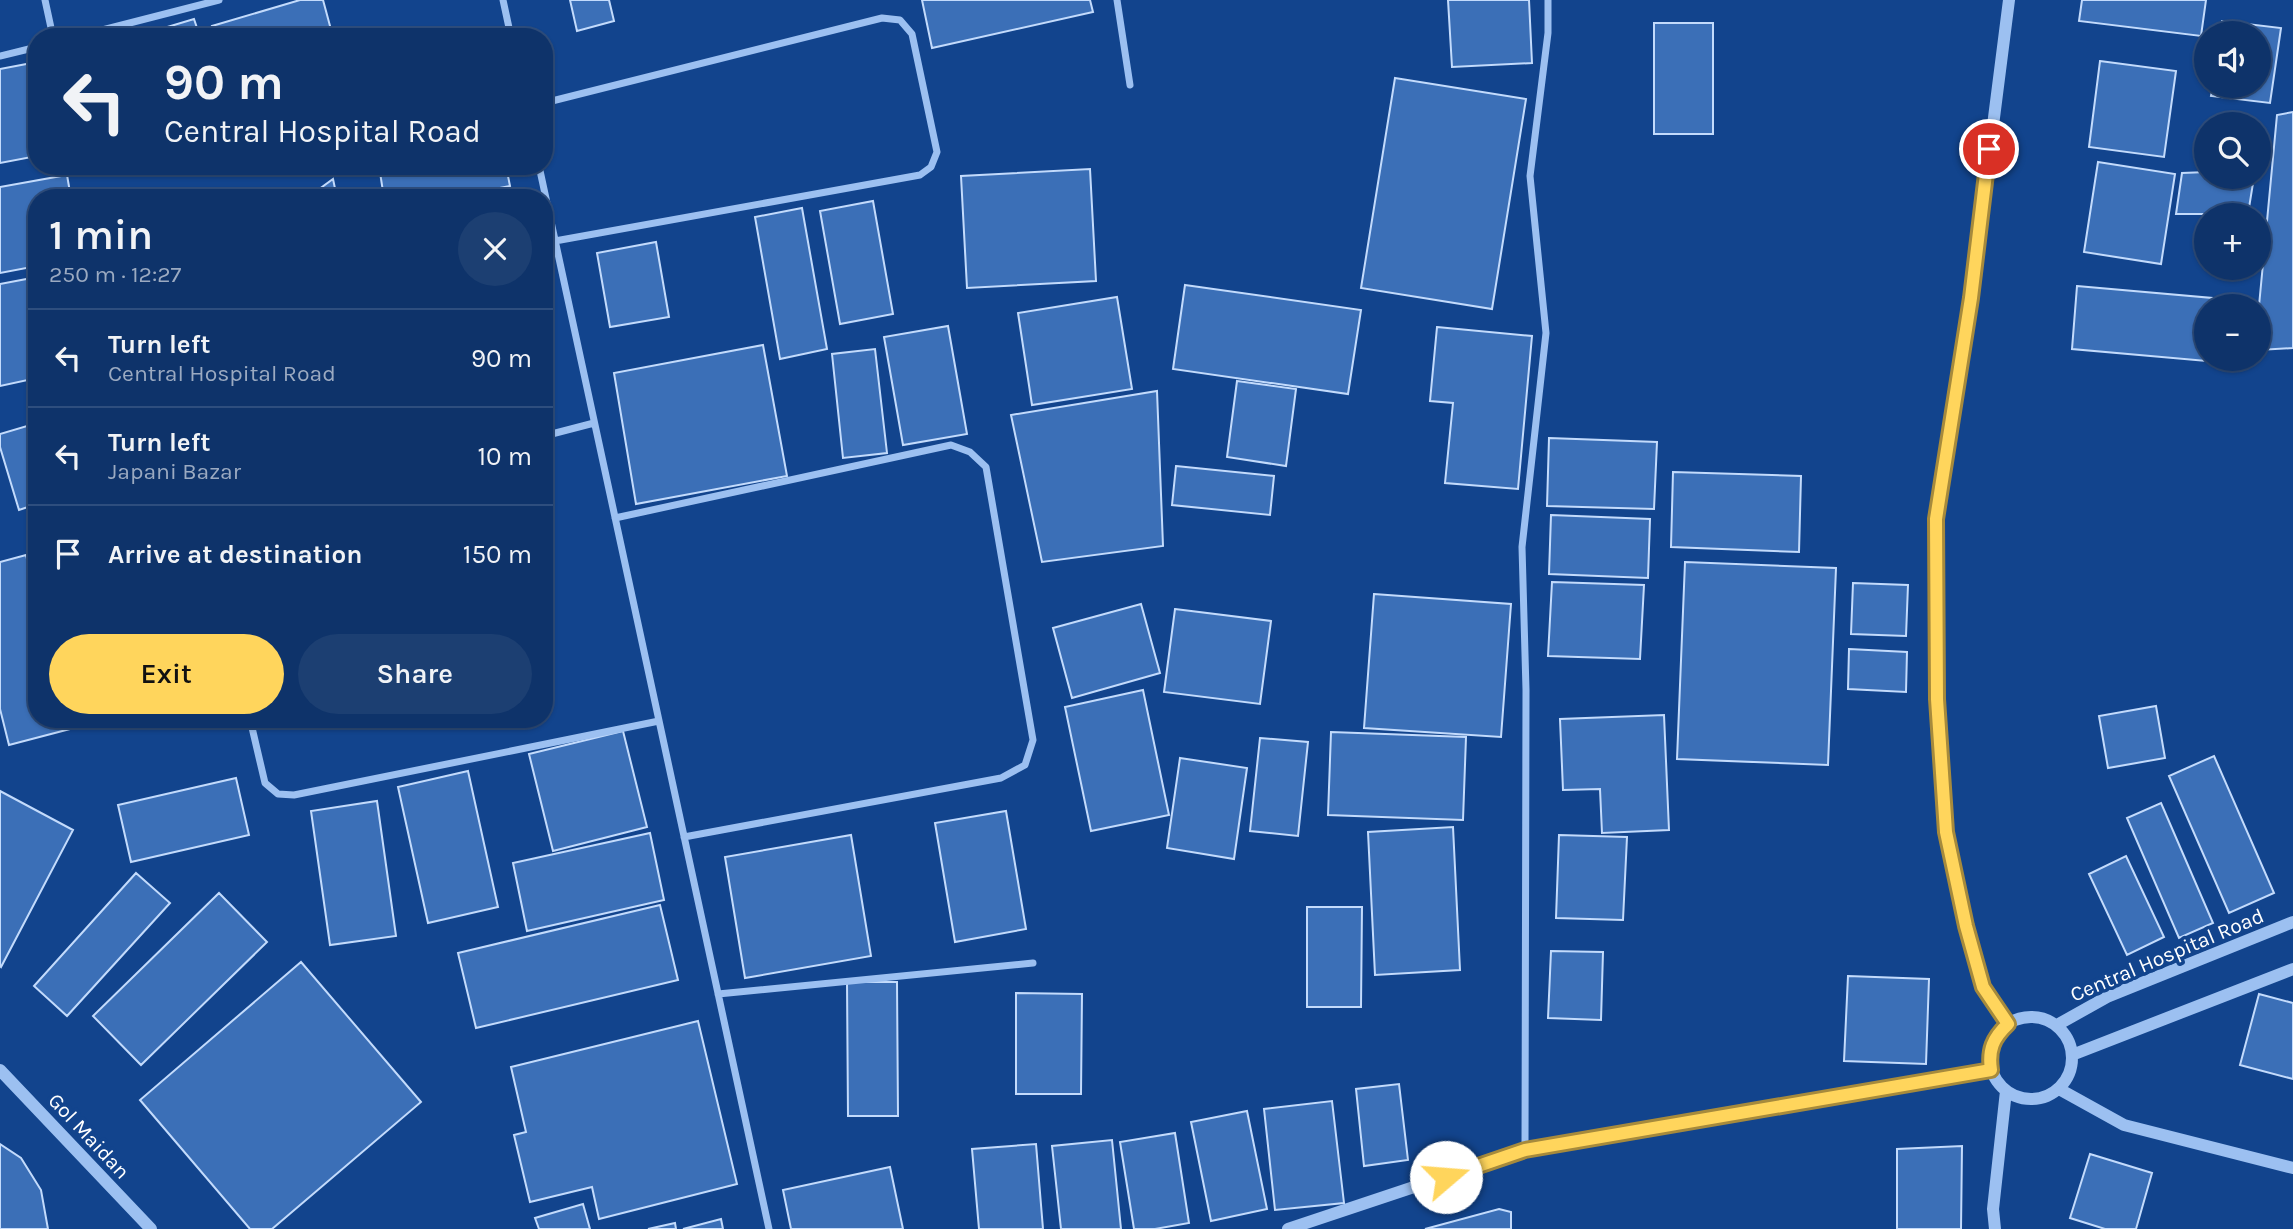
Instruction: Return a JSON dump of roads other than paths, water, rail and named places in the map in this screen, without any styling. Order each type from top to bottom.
[{"type":"street","points":[[45,0],[50,28]]},
{"type":"street","points":[[110,28],[219,0]]},
{"type":"street","points":[[503,0],[509,28]]},
{"type":"street","points":[[1117,0],[1130,85]]},
{"type":"street","points":[[1525,1150],[1526,690],[1522,547],[1546,333],[1530,176],[1548,33],[1548,0]]},
{"type":"street","points":[[2009,0],[1971,298],[1936,519],[1937,699],[1946,832],[1966,926],[1983,987],[2008,1024],[1998,1033],[1992,1044],[1989,1057],[1991,1070],[1997,1082],[2019,1098],[2033,1100],[2046,1097],[2059,1089],[2068,1078],[2072,1055],[2293,969]]},
{"type":"street","points":[[553,101],[881,18],[900,20],[912,34],[936,152],[932,167],[920,176],[555,241]]},
{"type":"street","points":[[0,56],[28,49]]},
{"type":"street","points":[[553,232],[769,1229]]},
{"type":"street","points":[[553,434],[594,423]]},
{"type":"street","points":[[615,518],[951,445],[970,452],[986,467],[1033,740],[1025,765],[1001,778],[684,837]]},
{"type":"street","points":[[252,728],[265,783],[278,794],[294,795],[659,721]]},
{"type":"street","name":"Central Hospital Road","points":[[2057,1025],[2107,997],[2293,922]]},
{"type":"street","points":[[718,994],[1033,963]]},
{"type":"street","name":"Central Hospital Road","points":[[2008,1024],[2033,1016],[2046,1019],[2057,1025],[2066,1036],[2072,1055]]},
{"type":"street","name":"Gol Maidan","points":[[0,1070],[151,1229]]},
{"type":"street","points":[[1288,1229],[1525,1150],[1991,1070]]},
{"type":"street","points":[[2059,1089],[2124,1125],[2293,1168]]},
{"type":"street","points":[[1995,1229],[1993,1209],[2006,1091]]}]
